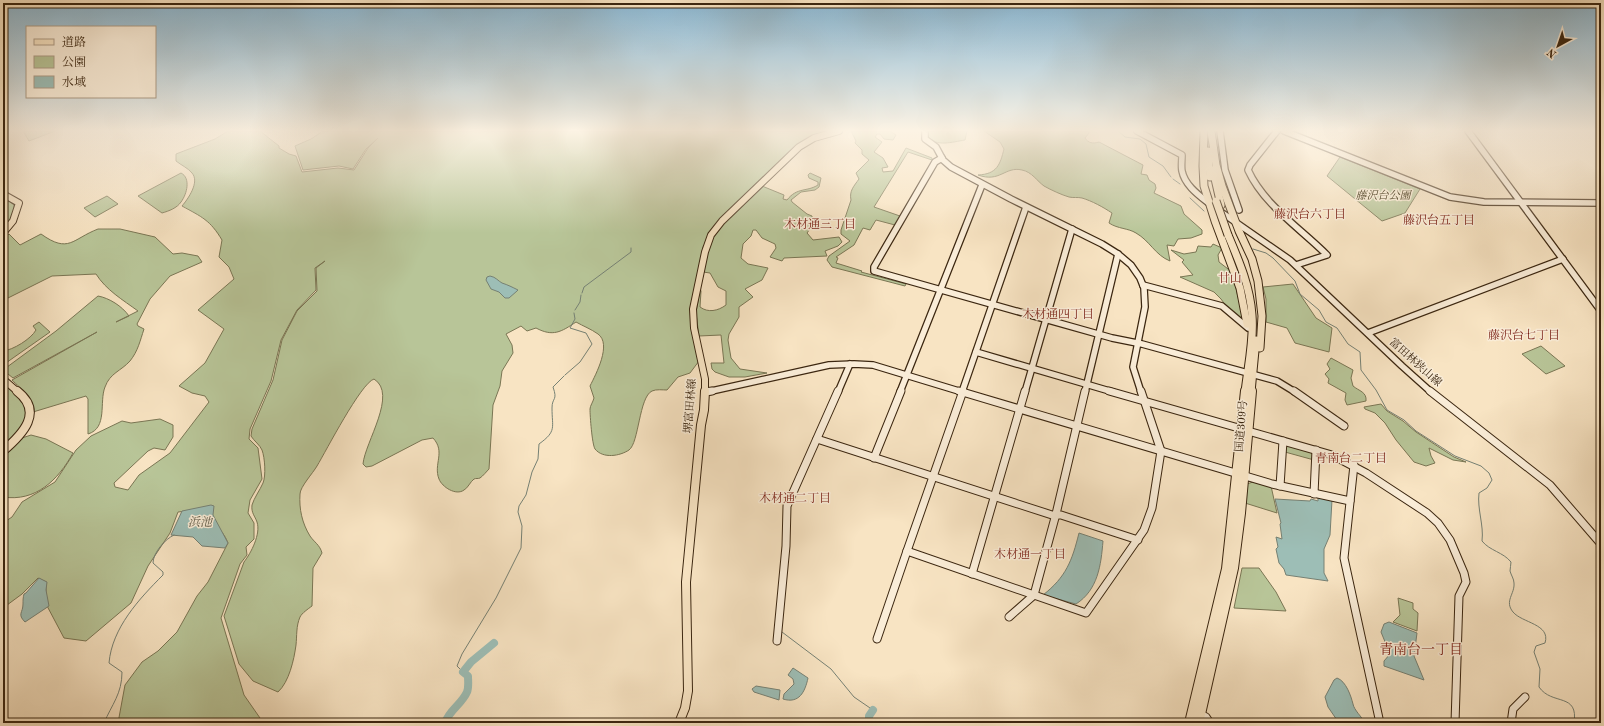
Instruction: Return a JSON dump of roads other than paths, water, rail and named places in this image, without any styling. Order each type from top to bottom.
[{"type":"highway","points":[[1203,165],[1202,174],[1215,203],[1215,224],[1239,281],[1248,328],[1245,368],[1250,374],[1257,372],[1262,316],[1261,299],[1255,270],[1220,178],[1217,165]]},
{"type":"highway","name":"国道309号","points":[[1190,723],[1197,716],[1234,568],[1250,374],[1257,326],[1255,300],[1248,272],[1215,203],[1213,165]]},
{"type":"main road","name":"堺富田林線","points":[[679,723],[685,708],[688,691],[686,582],[705,392],[704,373],[693,319],[694,305],[703,257],[712,235],[724,219],[780,165]]},
{"type":"main road","points":[[3,194],[19,203],[13,221],[3,233]]},
{"type":"main road","points":[[3,379],[26,400],[30,411],[26,426],[22,432],[3,451]]},
{"type":"street","points":[[933,165],[873,269],[879,273],[1284,384],[1344,426]]},
{"type":"street","points":[[907,551],[1086,613],[1144,530],[1151,514],[1161,451],[1133,367],[1146,300],[1143,285],[1134,269],[1107,246],[982,185],[951,168],[948,165]]},
{"type":"street","name":"富田林狭山線","points":[[1182,165],[1184,176],[1195,191],[1215,203],[1236,222],[1275,248],[1296,265],[1440,398],[1554,489],[1571,507],[1591,534],[1601,544]]},
{"type":"street","points":[[1224,165],[1239,210]]},
{"type":"street","points":[[1250,165],[1248,170],[1252,178],[1270,202],[1327,254],[1296,265]]},
{"type":"street","points":[[1368,165],[1450,198],[1474,202],[1601,203]]},
{"type":"street","points":[[1494,165],[1601,311]]},
{"type":"street","points":[[874,458],[982,185]]},
{"type":"street","points":[[877,639],[1026,207]]},
{"type":"street","points":[[972,574],[1072,229]]},
{"type":"street","points":[[1009,617],[1034,595],[1056,515],[1118,254]]},
{"type":"street","points":[[1368,333],[1563,260]]},
{"type":"street","points":[[1143,285],[1222,306],[1248,328]]},
{"type":"street","points":[[976,352],[1335,456],[1354,465],[1424,511],[1435,520],[1448,537],[1464,573],[1466,582],[1459,599],[1455,723]]},
{"type":"street","points":[[777,641],[786,546],[787,506],[850,364]]},
{"type":"street","points":[[705,392],[824,366],[850,364],[874,365],[1241,475],[1280,486],[1350,501]]},
{"type":"street","points":[[816,439],[1138,540]]},
{"type":"street","points":[[1280,486],[1283,441]]},
{"type":"street","points":[[1314,494],[1316,450]]},
{"type":"street","points":[[1354,465],[1344,558],[1380,723]]},
{"type":"street","points":[[1511,723],[1513,709],[1525,698]]},
{"type":"street","points":[[1197,716],[1206,717],[1210,723]]},
{"type":"water","points":[[490,276],[518,290],[509,298],[505,298],[499,292],[491,289],[486,280],[487,277]]},
{"type":"water","points":[[1318,496],[1332,500],[1330,535],[1324,549],[1324,573],[1328,581],[1286,575],[1284,569],[1279,563],[1276,549],[1278,547],[1276,537],[1282,539],[1281,523],[1275,499],[1310,501],[1311,499],[1318,501]]},
{"type":"water","name":"浜池","points":[[211,505],[214,506],[213,515],[228,543],[225,548],[202,546],[193,537],[171,535],[182,511]]},
{"type":"water","points":[[1079,533],[1103,541],[1101,559],[1094,584],[1089,592],[1076,604],[1043,595],[1063,575],[1071,560]]},
{"type":"water","points":[[39,578],[47,582],[46,590],[49,606],[25,622],[21,617],[24,594]]},
{"type":"water","points":[[1389,622],[1417,633],[1414,656],[1424,680],[1384,666],[1384,661],[1390,654],[1381,632],[1384,624]]},
{"type":"water","points":[[793,668],[808,678],[807,683],[803,692],[797,698],[793,700],[783,699],[784,694],[794,684],[793,679],[788,675]]},
{"type":"water","points":[[1337,678],[1345,685],[1355,709],[1365,723],[1339,723],[1328,707],[1325,697],[1334,680]]},
{"type":"water","points":[[756,686],[780,690],[779,700],[754,692],[752,689]]},
{"type":"waterway","points":[[1161,165],[1171,177]]},
{"type":"waterway","points":[[1173,179],[1180,184]]},
{"type":"waterway","points":[[1190,198],[1204,211]]},
{"type":"waterway","points":[[582,293],[584,287],[631,252],[631,248]]},
{"type":"waterway","points":[[1253,249],[1266,253],[1273,258],[1295,281],[1300,294],[1319,310],[1326,322],[1337,328],[1348,344],[1360,352],[1361,370],[1376,390],[1387,410],[1404,420],[1416,431],[1455,456],[1481,466],[1489,473],[1492,480],[1487,488],[1479,493],[1482,541],[1511,562],[1510,571],[1514,580],[1514,587],[1510,601],[1510,608],[1517,616],[1535,624],[1540,628],[1546,637],[1545,643],[1536,646],[1534,652],[1540,669],[1539,687],[1544,693],[1569,703],[1574,713],[1574,723]]},
{"type":"waterway","points":[[575,310],[580,302],[581,295]]},
{"type":"waterway","points":[[565,375],[580,362],[592,344],[586,333],[570,328],[575,319],[574,313]]},
{"type":"waterway","points":[[463,672],[457,666],[462,654],[496,598],[521,548],[522,526],[518,512],[519,506],[526,495],[532,472],[538,459],[539,444],[549,436],[552,429],[552,405],[555,397],[553,387],[564,376]]},
{"type":"waterway","points":[[104,723],[116,699],[122,680],[122,672],[109,663],[115,638],[121,626],[136,604],[163,575],[163,572],[153,563],[155,555],[160,547],[174,535]]},
{"type":"waterway","points":[[782,632],[831,669],[854,697],[873,710]]},
{"type":"waterway","points":[[445,723],[449,714],[467,692],[468,676],[463,672],[471,662],[494,643]]},
{"type":"waterway","points":[[869,723],[869,716],[873,710]]},
{"type":"district","name":"藤沢台六丁目","points":[[1310,215]]},
{"type":"district","name":"藤沢台五丁目","points":[[1439,221]]},
{"type":"district","name":"木材通三丁目","points":[[820,225]]},
{"type":"district","name":"廿山","points":[[1230,279]]},
{"type":"district","name":"木材通四丁目","points":[[1058,315]]},
{"type":"district","name":"藤沢台七丁目","points":[[1524,336]]},
{"type":"district","name":"青南台二丁目","points":[[1351,459]]},
{"type":"district","name":"木材通二丁目","points":[[795,499]]},
{"type":"district","name":"木材通一丁目","points":[[1030,555]]},
{"type":"district","name":"青南台一丁目","points":[[1421,650]]},
{"type":"park label","name":"藤沢台公園","points":[[1383,196]]}]
